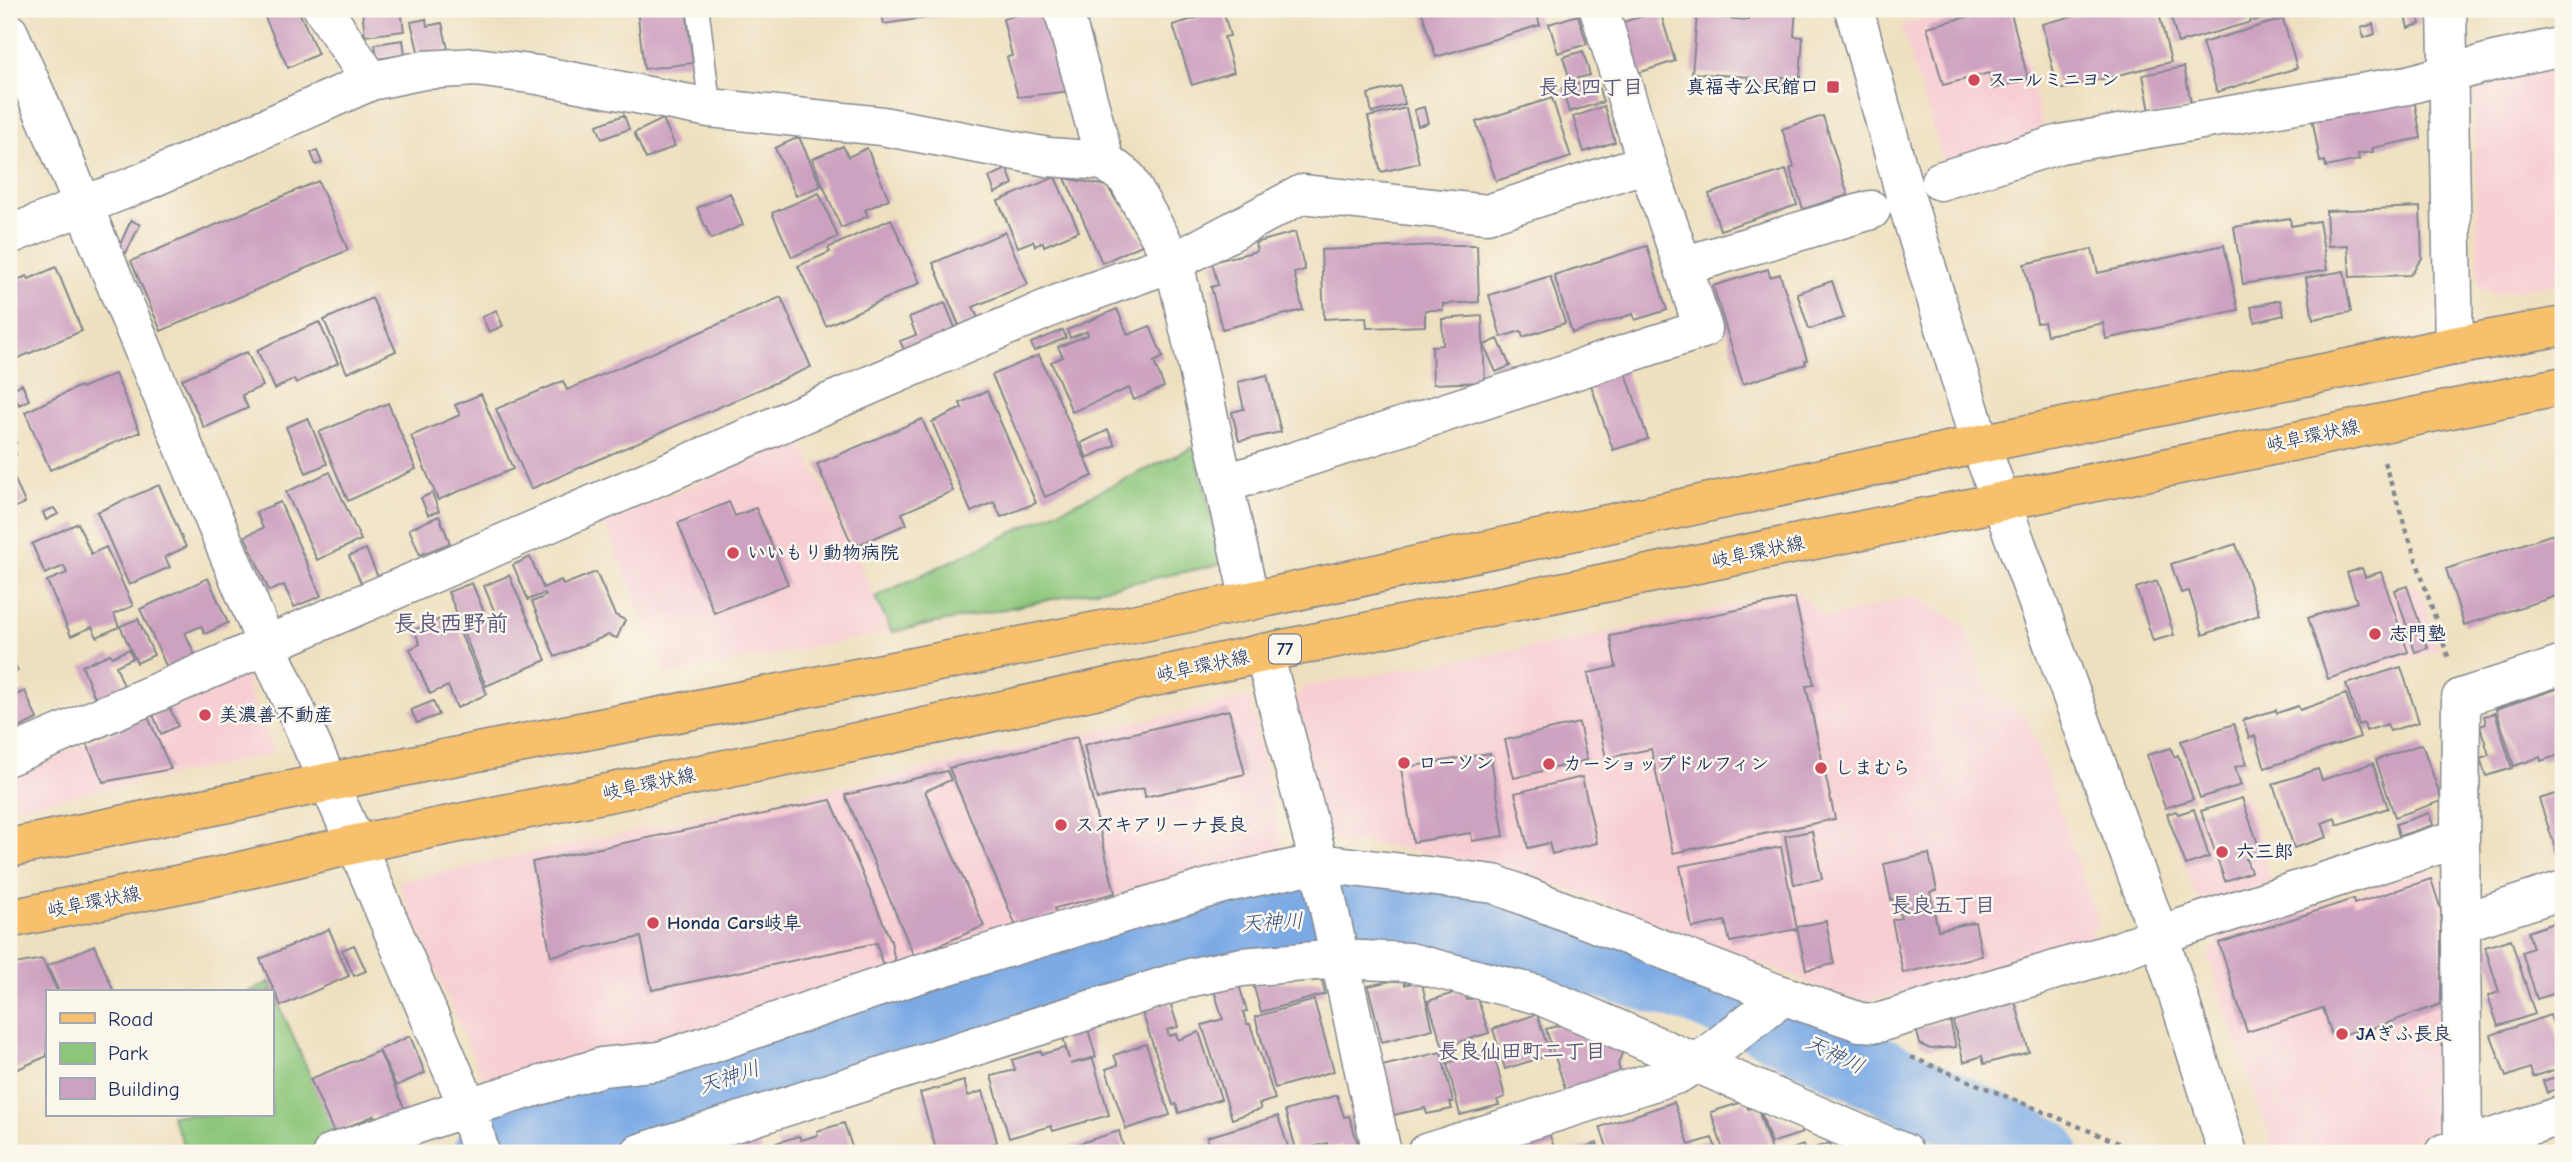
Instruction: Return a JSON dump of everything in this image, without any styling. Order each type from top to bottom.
[{"type":"main road","points":[[9,848],[328,782],[1250,601],[1980,444],[2563,326]]},
{"type":"main road","name":"岐阜環状線","points":[[9,919],[224,875],[356,844],[810,752],[1264,653],[2002,502],[2459,405],[2563,386]]},
{"type":"street","points":[[323,9],[372,81]]},
{"type":"street","points":[[1063,9],[1105,161]]},
{"type":"street","points":[[1224,484],[1703,329],[1598,9]]},
{"type":"street","points":[[1854,9],[1905,195],[1980,444],[2159,935],[2228,1153]]},
{"type":"street","points":[[2447,9],[2454,346]]},
{"type":"street","points":[[9,33],[267,646],[356,844],[469,1109],[480,1153]]},
{"type":"street","points":[[1940,181],[2060,144],[2408,85],[2494,61],[2563,46]]},
{"type":"street","points":[[9,235],[372,81],[424,70],[475,67],[538,75],[710,108],[882,126],[1048,158],[1105,161],[1127,178],[1174,262],[1250,601]]},
{"type":"street","points":[[9,756],[1063,302],[1174,262],[1302,194],[1487,214],[1647,163]]},
{"type":"street","points":[[1683,266],[1871,210]]},
{"type":"street","points":[[1264,653],[1321,871],[1382,1153]]},
{"type":"street","points":[[2563,665],[2461,698],[2461,923],[2454,1150],[2563,1115]]},
{"type":"street","points":[[332,1153],[602,1067],[660,1061],[915,975],[1222,884],[1321,871],[1494,884],[1773,999],[1878,1023],[2119,951],[2159,935],[2460,838]]},
{"type":"street","points":[[2461,923],[2563,890]]},
{"type":"street","points":[[640,1153],[1192,977],[1338,953],[1409,962],[1539,995],[1702,1059],[1904,1153]]},
{"type":"street","points":[[1426,1153],[1678,1074],[1702,1059],[1773,999]]},
{"type":"lane","points":[[698,9],[710,108]]},
{"type":"path","points":[[2384,461],[2461,698]]},
{"type":"path","points":[[1860,1021],[1879,1043],[2143,1153]]},
{"type":"shaded area","name":"スールミニヨン","points":[[1967,9],[2013,9],[2045,135],[1944,165],[1901,25]]},
{"type":"shaded area","points":[[2563,63],[2563,282],[2493,294],[2478,286],[2474,98],[2488,78]]},
{"type":"shaded area","points":[[800,440],[892,632],[666,675],[604,523]]},
{"type":"shaded area","name":"志門塾","points":[[2418,584],[2439,650],[2335,683],[2311,619]]},
{"type":"shaded area","name":"しまむら","points":[[1796,591],[1827,618],[1914,596],[1965,626],[1989,694],[2027,716],[2098,920],[2091,937],[1905,992],[1871,1000],[1850,999],[1523,873],[1373,844],[1339,844],[1321,825],[1293,701],[1305,686],[1574,640]]},
{"type":"shaded area","name":"美濃善不動産","points":[[244,675],[274,754],[9,809],[9,776]]},
{"type":"shaded area","points":[[1250,697],[1286,861],[661,1047],[502,1084],[480,1074],[398,881],[828,790]]},
{"type":"shaded area","name":"六三郎","points":[[2247,796],[2272,882],[2207,904],[2195,895],[2171,822]]},
{"type":"shaded area","name":"JAぎふ長良","points":[[2428,870],[2444,880],[2451,1113],[2438,1132],[2372,1153],[2274,1153],[2208,956],[2221,936]]},
{"type":"green space","points":[[1194,447],[1223,564],[892,632],[875,597]]},
{"type":"green space","points":[[269,982],[273,990],[252,990]]},
{"type":"green space","points":[[273,991],[339,1141],[296,1153],[187,1153],[171,1116],[273,1116]]},
{"type":"building","points":[[298,9],[318,54],[288,68],[262,11]]},
{"type":"building","points":[[362,9],[401,9],[404,31],[365,36]]},
{"type":"building","points":[[434,9],[458,9],[458,10],[435,15]]},
{"type":"building","points":[[637,9],[686,9],[693,63],[644,69]]},
{"type":"building","points":[[881,9],[983,9],[983,10],[884,24]]},
{"type":"building","points":[[1045,9],[1072,91],[1018,97],[1007,57],[1012,56],[1003,19]]},
{"type":"building","points":[[1082,9],[1120,9],[1086,21]]},
{"type":"building","points":[[1421,9],[1535,9],[1540,25],[1436,57]]},
{"type":"building","points":[[1749,9],[1796,9],[1794,36],[1803,37],[1800,78],[1781,77],[1780,91],[1748,88],[1749,77],[1692,73],[1697,16],[1748,20]]},
{"type":"building","points":[[1998,9],[2010,9],[2028,79],[1993,89],[1989,73],[1943,85],[1927,27]]},
{"type":"building","points":[[2090,9],[2158,9],[2171,62],[2058,90],[2042,24],[2090,12]]},
{"type":"building","points":[[2169,9],[2248,9],[2251,22],[2178,43]]},
{"type":"building","points":[[2250,9],[2294,9],[2294,10],[2254,21]]},
{"type":"building","points":[[1223,10],[1230,36],[1224,37],[1234,72],[1192,85],[1173,25]]},
{"type":"building","points":[[1660,11],[1675,61],[1638,73],[1623,22]]},
{"type":"building","points":[[2417,12],[2420,24],[2408,28],[2405,16]]},
{"type":"building","points":[[1578,15],[1587,44],[1558,53],[1549,24]]},
{"type":"building","points":[[426,19],[427,26],[442,23],[448,49],[419,55],[411,22]]},
{"type":"building","points":[[2283,19],[2297,68],[2217,92],[2202,43]]},
{"type":"building","points":[[2373,24],[2375,34],[2364,38],[2361,28]]},
{"type":"building","points":[[403,40],[405,55],[377,59],[375,44]]},
{"type":"building","points":[[1583,51],[1590,75],[1570,80],[1563,57]]},
{"type":"building","points":[[2184,67],[2192,108],[2151,116],[2143,75]]},
{"type":"building","points":[[1596,79],[1603,102],[1569,112],[1562,88]]},
{"type":"building","points":[[1400,86],[1405,104],[1372,113],[1368,94]]},
{"type":"building","points":[[1552,98],[1571,157],[1496,181],[1476,122]]},
{"type":"building","points":[[2414,99],[2421,138],[2372,148],[2373,152],[2358,154],[2359,160],[2326,167],[2325,161],[2320,162],[2312,117]]},
{"type":"building","points":[[1604,106],[1615,142],[1584,152],[1573,117]]},
{"type":"building","points":[[1424,107],[1428,123],[1418,126],[1414,110]]},
{"type":"building","points":[[1406,108],[1419,163],[1381,172],[1368,117]]},
{"type":"building","points":[[624,115],[629,129],[602,139],[597,125]]},
{"type":"building","points":[[1823,116],[1848,195],[1803,209],[1790,169],[1794,167],[1782,129]]},
{"type":"building","points":[[663,119],[675,146],[646,159],[634,133]]},
{"type":"building","points":[[799,137],[821,186],[796,196],[775,148]]},
{"type":"building","points":[[843,146],[848,157],[867,148],[889,199],[865,210],[868,216],[841,228],[812,159]]},
{"type":"building","points":[[317,151],[322,163],[316,165],[311,153]]},
{"type":"building","points":[[1007,169],[1013,184],[995,193],[989,177]]},
{"type":"building","points":[[1786,170],[1797,205],[1720,230],[1709,194]]},
{"type":"building","points":[[1055,177],[1079,231],[1044,246],[1043,242],[1035,246],[1033,241],[1018,247],[998,201]]},
{"type":"building","points":[[1065,178],[1107,186],[1144,244],[1102,263]]},
{"type":"building","points":[[318,181],[348,250],[161,331],[131,261]]},
{"type":"building","points":[[730,193],[743,225],[711,239],[697,208]]},
{"type":"building","points":[[819,193],[838,237],[792,257],[772,213]]},
{"type":"building","points":[[2420,207],[2422,258],[2410,275],[2350,277],[2348,245],[2328,246],[2326,211]]},
{"type":"building","points":[[2290,218],[2291,226],[2319,221],[2327,270],[2243,284],[2234,227]]},
{"type":"building","points":[[891,219],[920,283],[826,326],[798,266],[830,252],[828,248]]},
{"type":"building","points":[[131,220],[140,225],[126,253],[118,249]]},
{"type":"building","points":[[1005,232],[1028,284],[973,307],[979,320],[960,328],[933,263]]},
{"type":"building","points":[[1295,232],[1305,270],[1294,273],[1303,310],[1222,329],[1211,287],[1218,285],[1212,262],[1257,251],[1255,243]]},
{"type":"building","points":[[1477,245],[1479,302],[1443,304],[1443,310],[1425,310],[1425,326],[1367,328],[1366,317],[1324,319],[1321,250]]},
{"type":"building","points":[[2224,245],[2238,310],[2106,339],[2103,323],[2047,335],[2044,322],[2037,323],[2024,264],[2092,249],[2098,273]]},
{"type":"building","points":[[1647,246],[1667,310],[1635,320],[1633,314],[1572,333],[1554,275]]},
{"type":"building","points":[[56,267],[82,331],[9,362],[9,283],[27,276],[29,279]]},
{"type":"building","points":[[1768,269],[1770,277],[1780,274],[1807,360],[1806,364],[1743,384],[1713,286]]},
{"type":"building","points":[[2344,271],[2351,312],[2313,319],[2306,278]]},
{"type":"building","points":[[1550,276],[1565,323],[1523,337],[1521,331],[1501,337],[1489,295]]},
{"type":"building","points":[[1832,281],[1844,318],[1809,329],[1797,293]]},
{"type":"building","points":[[781,297],[811,367],[531,489],[496,409],[563,381],[567,390]]},
{"type":"building","points":[[372,298],[396,351],[347,373],[324,320]]},
{"type":"building","points":[[2280,300],[2284,315],[2255,322],[2251,307]]},
{"type":"building","points":[[945,303],[956,330],[905,352],[900,341],[916,335],[909,317]]},
{"type":"building","points":[[1117,309],[1128,335],[1150,326],[1163,357],[1154,362],[1164,387],[1134,400],[1129,388],[1072,412],[1051,362],[1063,357],[1058,347],[1088,335],[1087,331],[1070,338],[1067,330]]},
{"type":"building","points":[[496,310],[503,326],[489,332],[482,317]]},
{"type":"building","points":[[1482,316],[1485,382],[1433,384],[1432,346],[1443,345],[1442,319]]},
{"type":"building","points":[[319,322],[338,363],[296,383],[294,379],[275,389],[257,350]]},
{"type":"building","points":[[1063,330],[1066,338],[1034,351],[1031,343]]},
{"type":"building","points":[[1498,339],[1510,366],[1496,372],[1484,345]]},
{"type":"building","points":[[247,352],[263,386],[242,395],[248,408],[204,428],[182,379]]},
{"type":"building","points":[[1039,355],[1093,476],[1045,497],[992,375]]},
{"type":"building","points":[[1625,370],[1648,439],[1613,450],[1590,382]]},
{"type":"building","points":[[115,374],[140,432],[50,470],[25,412],[80,386],[81,388]]},
{"type":"building","points":[[1267,375],[1281,432],[1239,441],[1232,412],[1244,409],[1238,382]]},
{"type":"building","points":[[22,384],[29,400],[19,405],[12,389]]},
{"type":"building","points":[[987,391],[1036,503],[1001,517],[994,502],[971,512],[932,422],[962,408],[960,403]]},
{"type":"building","points":[[481,394],[513,469],[438,500],[411,436],[460,415],[455,405]]},
{"type":"building","points":[[388,403],[416,469],[348,501],[319,432]]},
{"type":"building","points":[[308,418],[327,464],[306,473],[286,427]]},
{"type":"building","points":[[922,419],[953,491],[902,513],[907,524],[853,547],[817,464]]},
{"type":"building","points":[[1108,430],[1115,445],[1087,458],[1081,443]]},
{"type":"building","points":[[11,431],[16,443],[12,444],[16,455],[9,459],[9,432]]},
{"type":"building","points":[[9,466],[25,503],[9,510]]},
{"type":"building","points":[[330,472],[361,540],[317,560],[286,492]]},
{"type":"building","points":[[159,485],[186,547],[165,557],[170,567],[129,585],[97,512]]},
{"type":"building","points":[[432,493],[439,511],[428,515],[421,498]]},
{"type":"building","points":[[280,502],[321,596],[294,607],[284,585],[269,591],[245,536],[263,528],[256,512]]},
{"type":"building","name":"いいもり動物病院","points":[[729,502],[735,516],[756,508],[788,584],[714,613],[678,523]]},
{"type":"building","points":[[54,508],[58,514],[46,520],[43,512]]},
{"type":"building","points":[[439,516],[450,543],[420,555],[409,529]]},
{"type":"building","points":[[78,523],[91,554],[106,547],[133,606],[114,614],[119,627],[97,637],[92,627],[71,636],[47,581],[67,573],[64,566],[45,574],[32,544]]},
{"type":"building","points":[[2563,531],[2563,594],[2464,625],[2446,569]]},
{"type":"building","points":[[2236,544],[2259,615],[2203,635],[2189,591],[2181,593],[2171,564]]},
{"type":"building","points":[[366,549],[378,577],[362,585],[349,556]]},
{"type":"building","points":[[530,557],[543,588],[561,580],[563,585],[596,572],[615,615],[625,620],[617,638],[608,635],[555,657],[532,602],[546,596],[545,593],[528,600],[513,565]]},
{"type":"building","name":"志門塾","points":[[2362,568],[2365,577],[2381,572],[2408,652],[2328,679],[2308,618],[2357,602],[2347,573]]},
{"type":"building","points":[[509,575],[546,660],[486,686],[461,627],[495,613],[484,586]]},
{"type":"building","points":[[208,578],[228,623],[205,634],[201,626],[185,633],[196,657],[168,670],[140,609]]},
{"type":"building","points":[[2157,581],[2174,635],[2153,641],[2136,588]]},
{"type":"building","points":[[472,583],[484,612],[460,621],[448,592]]},
{"type":"building","points":[[2407,586],[2428,648],[2415,652],[2395,590]]},
{"type":"building","points":[[1795,598],[1814,685],[1806,686],[1835,819],[1673,853],[1651,749],[1606,758],[1588,673],[1616,667],[1610,636]]},
{"type":"building","points":[[452,614],[487,694],[457,708],[448,686],[430,694],[410,649],[420,644],[414,630]]},
{"type":"building","points":[[138,619],[154,655],[137,663],[120,626]]},
{"type":"building","points":[[129,649],[133,658],[116,666],[124,686],[95,698],[82,666]]},
{"type":"building","points":[[9,651],[18,671],[9,675]]},
{"type":"building","points":[[2401,667],[2419,722],[2390,731],[2387,724],[2366,731],[2364,723],[2359,725],[2346,684]]},
{"type":"building","points":[[2563,687],[2563,754],[2541,761],[2540,757],[2514,766],[2496,709]]},
{"type":"building","points":[[25,691],[37,719],[19,728],[9,705],[9,698]]},
{"type":"building","points":[[2346,694],[2360,737],[2265,768],[2255,736],[2249,738],[2243,720],[2298,706],[2300,710]]},
{"type":"building","points":[[433,701],[439,715],[417,723],[411,710]]},
{"type":"building","points":[[170,708],[178,726],[161,734],[153,715]]},
{"type":"building","points":[[1229,710],[1245,774],[1145,797],[1144,788],[1097,799],[1084,745]]},
{"type":"building","points":[[2495,713],[2512,768],[2486,776],[2480,758],[2489,755],[2480,726],[2486,724],[2484,716]]},
{"type":"building","points":[[148,717],[171,769],[103,782],[87,744]]},
{"type":"building","points":[[1579,723],[1587,760],[1514,778],[1505,740]]},
{"type":"building","points":[[2234,724],[2247,764],[2235,767],[2241,785],[2200,798],[2181,741]]},
{"type":"building","points":[[1077,737],[1115,893],[1055,908],[1056,914],[1016,926],[949,768]]},
{"type":"building","points":[[2422,744],[2442,801],[2395,817],[2376,760]]},
{"type":"building","points":[[2171,748],[2174,757],[2178,755],[2193,799],[2165,808],[2147,755]]},
{"type":"building","points":[[1490,753],[1504,836],[1472,841],[1471,833],[1413,842],[1401,768]]},
{"type":"building","points":[[2373,763],[2388,808],[2337,825],[2335,818],[2322,823],[2327,837],[2294,848],[2273,784],[2318,769],[2322,780]]},
{"type":"building","points":[[947,771],[951,780],[925,791],[984,926],[914,956],[845,795]]},
{"type":"building","points":[[1582,777],[1597,843],[1552,854],[1549,843],[1528,848],[1515,793]]},
{"type":"building","points":[[2563,792],[2563,861],[2560,862],[2539,799]]},
{"type":"building","points":[[2242,798],[2261,853],[2246,859],[2251,872],[2225,881],[2201,811]]},
{"type":"building","points":[[831,800],[891,941],[895,962],[882,964],[877,943],[652,990],[641,937],[551,956],[532,862]]},
{"type":"building","points":[[2194,809],[2209,857],[2186,865],[2167,814]]},
{"type":"building","points":[[2429,813],[2433,825],[2399,836],[2396,824]]},
{"type":"building","points":[[1812,831],[1822,879],[1794,884],[1785,836]]},
{"type":"building","points":[[1781,847],[1797,929],[1730,942],[1725,921],[1692,928],[1680,866]]},
{"type":"building","points":[[1929,854],[1937,890],[1930,892],[1938,930],[1975,922],[1982,956],[1903,973],[1892,920],[1901,918],[1897,899],[1891,900],[1884,864]]},
{"type":"building","points":[[2431,879],[2441,910],[2441,1004],[2362,1032],[2361,1029],[2333,1038],[2323,1008],[2247,1032],[2219,943],[2353,899],[2354,904]]},
{"type":"building","points":[[2563,920],[2563,991],[2537,999],[2522,952],[2533,948],[2528,932]]},
{"type":"building","points":[[1826,921],[1834,964],[1806,970],[1797,927]]},
{"type":"building","points":[[329,929],[349,976],[281,1006],[260,959]]},
{"type":"building","points":[[2511,939],[2535,1014],[2498,1026],[2488,996],[2499,992],[2485,947]]},
{"type":"building","points":[[94,945],[113,990],[58,990],[47,966]]},
{"type":"building","points":[[354,945],[366,971],[354,976],[342,950]]},
{"type":"building","points":[[42,959],[57,990],[46,990],[46,1056],[9,1073],[9,965]]},
{"type":"building","points":[[1404,978],[1405,985],[1421,980],[1433,1029],[1382,1042],[1368,986]]},
{"type":"building","points":[[1322,980],[1325,994],[1261,1012],[1253,984]]},
{"type":"building","points":[[1239,985],[1247,1011],[1243,1012],[1247,1024],[1250,1024],[1275,1099],[1259,1104],[1261,1109],[1232,1119],[1202,1025],[1223,1019],[1214,991]]},
{"type":"building","points":[[1464,990],[1467,1000],[1477,997],[1489,1033],[1443,1047],[1428,1001]]},
{"type":"building","points":[[1314,1000],[1334,1071],[1275,1088],[1255,1017]]},
{"type":"building","points":[[2015,1001],[2029,1052],[1984,1064],[1982,1056],[1964,1062],[1952,1018]]},
{"type":"building","points":[[1170,1002],[1178,1027],[1167,1030],[1169,1036],[1176,1034],[1178,1040],[1199,1032],[1221,1099],[1179,1113],[1176,1104],[1173,1105],[1142,1012]]},
{"type":"building","points":[[1537,1014],[1550,1055],[1505,1069],[1493,1029]]},
{"type":"building","points":[[2550,1015],[2563,1053],[2563,1067],[2533,1077],[2530,1068],[2506,1077],[2491,1035]]},
{"type":"building","points":[[1950,1020],[1956,1047],[1930,1049],[1920,1044],[1916,1028]]},
{"type":"building","points":[[1561,1025],[1623,1051],[1618,1064],[1621,1074],[1566,1091],[1546,1029]]},
{"type":"building","points":[[1088,1029],[1096,1057],[1070,1064],[1093,1059],[1109,1115],[1053,1131],[1051,1126],[1009,1138],[991,1076],[1015,1070],[1012,1060],[1041,1051],[1042,1054],[1065,1048],[1069,1059],[1063,1037]]},
{"type":"building","points":[[410,1036],[425,1073],[396,1086],[379,1050]]},
{"type":"building","points":[[1146,1044],[1170,1115],[1126,1129],[1106,1069],[1118,1065],[1114,1055]]},
{"type":"building","points":[[379,1051],[407,1114],[380,1127],[375,1115],[334,1133],[310,1079]]},
{"type":"building","points":[[1493,1051],[1505,1097],[1497,1100],[1499,1105],[1460,1115],[1447,1063]]},
{"type":"building","points":[[1441,1052],[1453,1102],[1450,1102],[1452,1109],[1427,1114],[1425,1108],[1393,1115],[1382,1066]]},
{"type":"building","points":[[2563,1075],[2563,1088],[2547,1093],[2543,1081]]},
{"type":"building","points":[[964,1081],[968,1096],[983,1091],[997,1142],[956,1153],[937,1153],[920,1093]]},
{"type":"building","points":[[1337,1095],[1344,1117],[1349,1116],[1361,1153],[1344,1153],[1342,1145],[1330,1149],[1327,1143],[1297,1152],[1285,1111]]},
{"type":"building","points":[[1746,1101],[1748,1109],[1757,1106],[1772,1153],[1724,1153],[1711,1112]]},
{"type":"building","points":[[1674,1102],[1689,1145],[1712,1138],[1718,1153],[1609,1153],[1600,1127]]},
{"type":"building","points":[[1760,1109],[1800,1127],[1802,1133],[1771,1143]]},
{"type":"building","points":[[1278,1116],[1290,1153],[1212,1153],[1207,1137]]},
{"type":"building","points":[[844,1123],[854,1153],[779,1153],[776,1143],[799,1136],[801,1140],[818,1135],[817,1131]]},
{"type":"building","points":[[1547,1128],[1554,1147],[1536,1153],[1497,1153],[1494,1146]]},
{"type":"building","points":[[1119,1131],[1125,1153],[1073,1153],[1071,1146]]},
{"type":"building","points":[[758,1142],[762,1153],[728,1153]]},
{"type":"building","points":[[1597,1143],[1600,1153],[1566,1153]]},
{"type":"building","points":[[1830,1143],[1833,1153],[1782,1153],[1803,1145],[1805,1151]]},
{"type":"waterway","name":"天神川","points":[[491,1153],[1093,960],[1237,922],[1427,916],[1443,916],[1697,988],[1769,1020],[2042,1153]]},
{"type":"place","name":"スールミニヨン","points":[[1974,80]]},
{"type":"place","name":"真福寺公民館口","points":[[1833,87]]},
{"type":"place","name":"いいもり動物病院","points":[[733,553]]},
{"type":"place","name":"志門塾","points":[[2375,634]]},
{"type":"place","name":"美濃善不動産","points":[[205,715]]},
{"type":"place","name":"ローソン","points":[[1404,763]]},
{"type":"place","name":"カーショップドルフィン","points":[[1549,764]]},
{"type":"place","name":"しまむら","points":[[1821,768]]},
{"type":"place","name":"スズキアリーナ長良","points":[[1061,825]]},
{"type":"place","name":"六三郎","points":[[2222,852]]},
{"type":"place","name":"Honda Cars岐阜","points":[[653,923]]},
{"type":"place","name":"JAぎふ長良","points":[[2342,1034]]},
{"type":"district","name":"長良四丁目","points":[[1591,87]]},
{"type":"district","name":"長良西野前","points":[[451,623]]},
{"type":"district","name":"長良五丁目","points":[[1943,905]]},
{"type":"district","name":"長良仙田町二丁目","points":[[1522,1051]]}]
